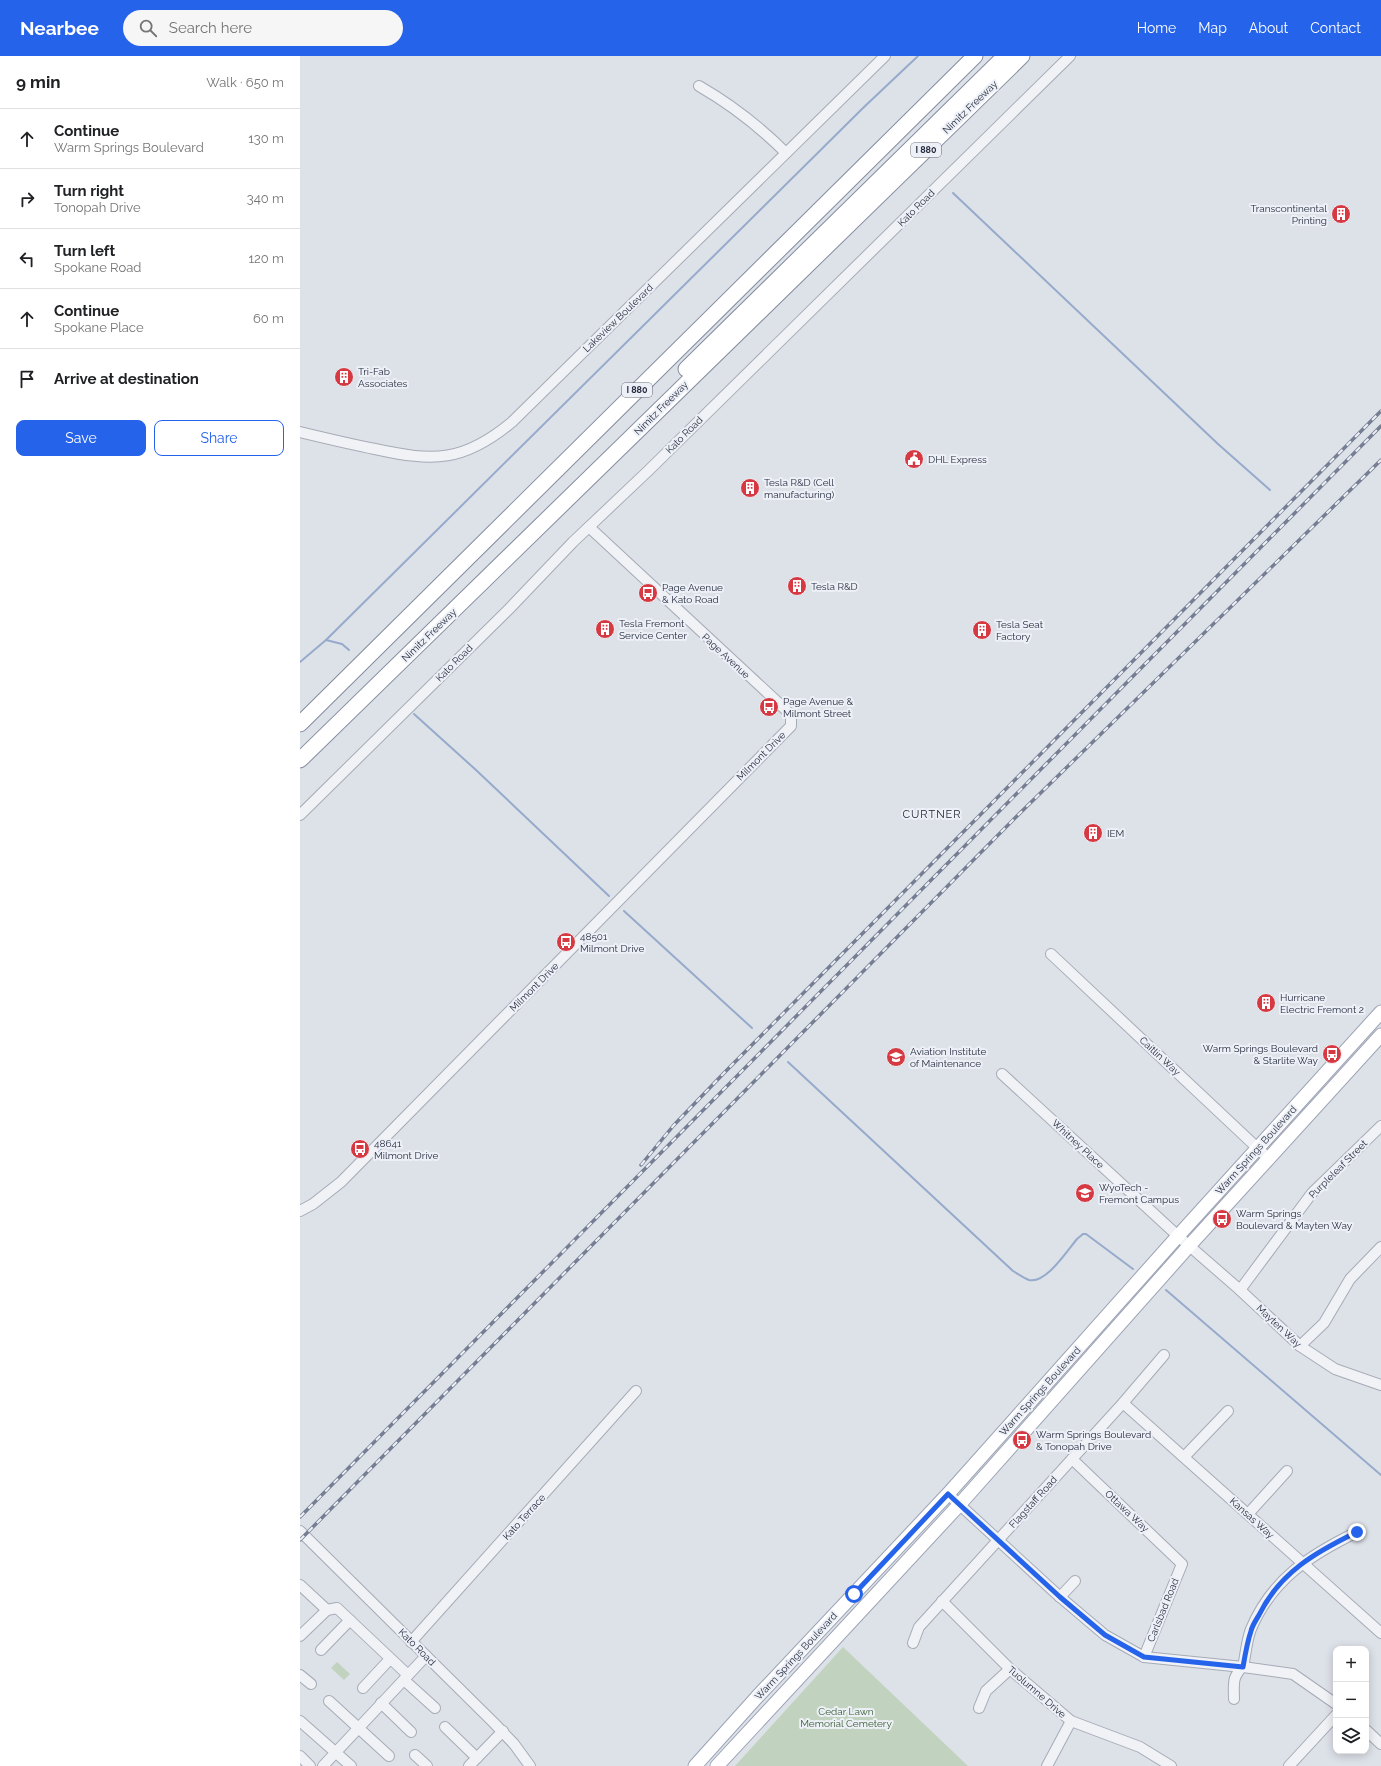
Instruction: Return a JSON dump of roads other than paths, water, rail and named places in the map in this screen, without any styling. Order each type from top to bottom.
[{"type":"highway","name":"I 880","points":[[300,724],[975,56]]},
{"type":"highway","name":"I 880","points":[[674,396],[675,380],[1005,56]]},
{"type":"highway","name":"Nimitz Freeway","points":[[300,760],[1022,56]]},
{"type":"main road","name":"Warm Springs Boulevard","points":[[695,1766],[757,1697],[948,1494],[1257,1148],[1381,1012]]},
{"type":"main road","name":"Warm Springs Boulevard","points":[[717,1766],[960,1504],[1189,1246],[1381,1035]]},
{"type":"main road","points":[[1041,1412],[1046,1395],[1072,1364],[1072,1355]]},
{"type":"street","name":"Lakeview Boulevard","points":[[300,432],[397,455],[428,458],[456,454],[486,441],[512,422],[885,56]]},
{"type":"street","name":"Kato Road","points":[[300,816],[590,527],[1070,56]]},
{"type":"street","points":[[698,86],[738,110],[786,153]]},
{"type":"street","name":"Page Avenue","points":[[590,527],[785,710],[792,720]]},
{"type":"street","name":"Milmont Drive","points":[[300,1211],[313,1204],[340,1182],[789,728],[792,720]]},
{"type":"street","name":"Caitlin Way","points":[[1051,954],[1268,1158]]},
{"type":"street","name":"Whitney Place","points":[[1002,1074],[1189,1246]]},
{"type":"street","name":"Purpleleaf Street","points":[[1240,1290],[1312,1193],[1381,1126]]},
{"type":"street","name":"Mayten Way","points":[[1189,1246],[1240,1290],[1300,1346],[1335,1369],[1381,1385]]},
{"type":"street","points":[[1300,1346],[1324,1323],[1350,1278],[1381,1247]]},
{"type":"street","name":"Flagstaff Road","points":[[913,1643],[919,1627],[1124,1403],[1164,1355]]},
{"type":"street","name":"Kato Terrace","points":[[411,1642],[636,1391]]},
{"type":"street","name":"Kansas Way","points":[[1124,1403],[1381,1633]]},
{"type":"street","points":[[1184,1457],[1228,1411]]},
{"type":"street","name":"Ottawa Way","points":[[1072,1459],[1182,1564]]},
{"type":"street","points":[[1248,1514],[1287,1471]]},
{"type":"street","points":[[948,1494],[1060,1597],[1105,1635],[1144,1657],[1243,1667],[1292,1674],[1333,1702]]},
{"type":"street","name":"Kato Road","points":[[300,1531],[503,1731],[530,1766]]},
{"type":"street","points":[[1234,1699],[1235,1678],[1243,1667],[1251,1630],[1264,1604],[1278,1584],[1302,1562],[1330,1545],[1357,1532]]},
{"type":"street","name":"Carlsbad Road","points":[[1144,1657],[1182,1564]]},
{"type":"street","points":[[1060,1597],[1075,1581]]},
{"type":"street","points":[[300,1585],[327,1610]]},
{"type":"street","name":"Tuolumne Drive","points":[[942,1601],[1010,1669],[1071,1721],[1140,1747],[1170,1766]]},
{"type":"street","points":[[301,1633],[327,1610],[337,1608],[390,1659],[435,1708]]},
{"type":"street","points":[[321,1650],[350,1620]]},
{"type":"street","points":[[323,1766],[337,1753],[358,1728],[426,1656]]},
{"type":"street","points":[[363,1688],[390,1659]]},
{"type":"street","points":[[979,1708],[986,1691],[1010,1669]]},
{"type":"street","points":[[300,1675],[311,1684]]},
{"type":"street","points":[[329,1701],[389,1756]]},
{"type":"street","points":[[381,1703],[412,1732]]},
{"type":"street","points":[[1289,1766],[1333,1718]]},
{"type":"street","points":[[300,1721],[351,1766]]},
{"type":"street","points":[[1047,1766],[1071,1721]]},
{"type":"street","points":[[444,1727],[477,1758]]},
{"type":"street","points":[[469,1766],[503,1731]]},
{"type":"street","points":[[1369,1733],[1381,1744]]},
{"type":"street","points":[[415,1755],[427,1766]]},
{"type":"street","points":[[300,1756],[310,1766]]},
{"type":"waterway","points":[[300,662],[326,640],[863,108],[918,56]]},
{"type":"waterway","points":[[953,193],[1218,444],[1270,490]]},
{"type":"waterway","points":[[326,640],[342,644],[349,650]]},
{"type":"waterway","points":[[414,714],[476,770],[609,896]]},
{"type":"waterway","points":[[624,911],[752,1028]]},
{"type":"waterway","points":[[788,1062],[1013,1271],[1021,1276],[1029,1280],[1036,1280],[1042,1277],[1056,1266],[1077,1239],[1083,1234],[1086,1234],[1133,1269]]},
{"type":"waterway","points":[[1166,1290],[1381,1475]]},
{"type":"railway","points":[[641,1165],[674,1125],[724,1073],[1381,411]]},
{"type":"railway","points":[[300,1517],[1381,426]]},
{"type":"railway","points":[[300,1540],[1015,818],[1381,460]]},
{"type":"place","name":"Transcontinental Printing","points":[[1341,214]]},
{"type":"place","name":"Tri-Fab Associates","points":[[344,377]]},
{"type":"place","name":"DHL Express","points":[[914,459]]},
{"type":"place","name":"Tesla R&D (Cell manufacturing)","points":[[750,488]]},
{"type":"place","name":"Tesla R&D","points":[[797,586]]},
{"type":"place","name":"Page Avenue & Kato Road","points":[[648,593]]},
{"type":"place","name":"Tesla Fremont Service Center","points":[[605,629]]},
{"type":"place","name":"Tesla Seat Factory","points":[[982,630]]},
{"type":"place","name":"Page Avenue & Milmont Street","points":[[769,707]]},
{"type":"place","name":"IEM","points":[[1093,833]]},
{"type":"place","name":"48501 Milmont Drive","points":[[566,942]]},
{"type":"place","name":"Hurricane Electric Fremont 2","points":[[1266,1003]]},
{"type":"place","name":"Warm Springs Boulevard & Starlite Way","points":[[1332,1054]]},
{"type":"place","name":"Aviation Institute of Maintenance","points":[[896,1057]]},
{"type":"place","name":"48641 Milmont Drive","points":[[360,1149]]},
{"type":"place","name":"WyoTech - Fremont Campus","points":[[1085,1193]]},
{"type":"place","name":"Warm Springs Boulevard & Mayten Way","points":[[1222,1219]]},
{"type":"place","name":"Warm Springs Boulevard & Tonopah Drive","points":[[1022,1440]]},
{"type":"district","name":"CURTNER","points":[[932,814]]},
{"type":"park label","name":"Cedar Lawn Memorial Cemetery","points":[[846,1716]]}]
